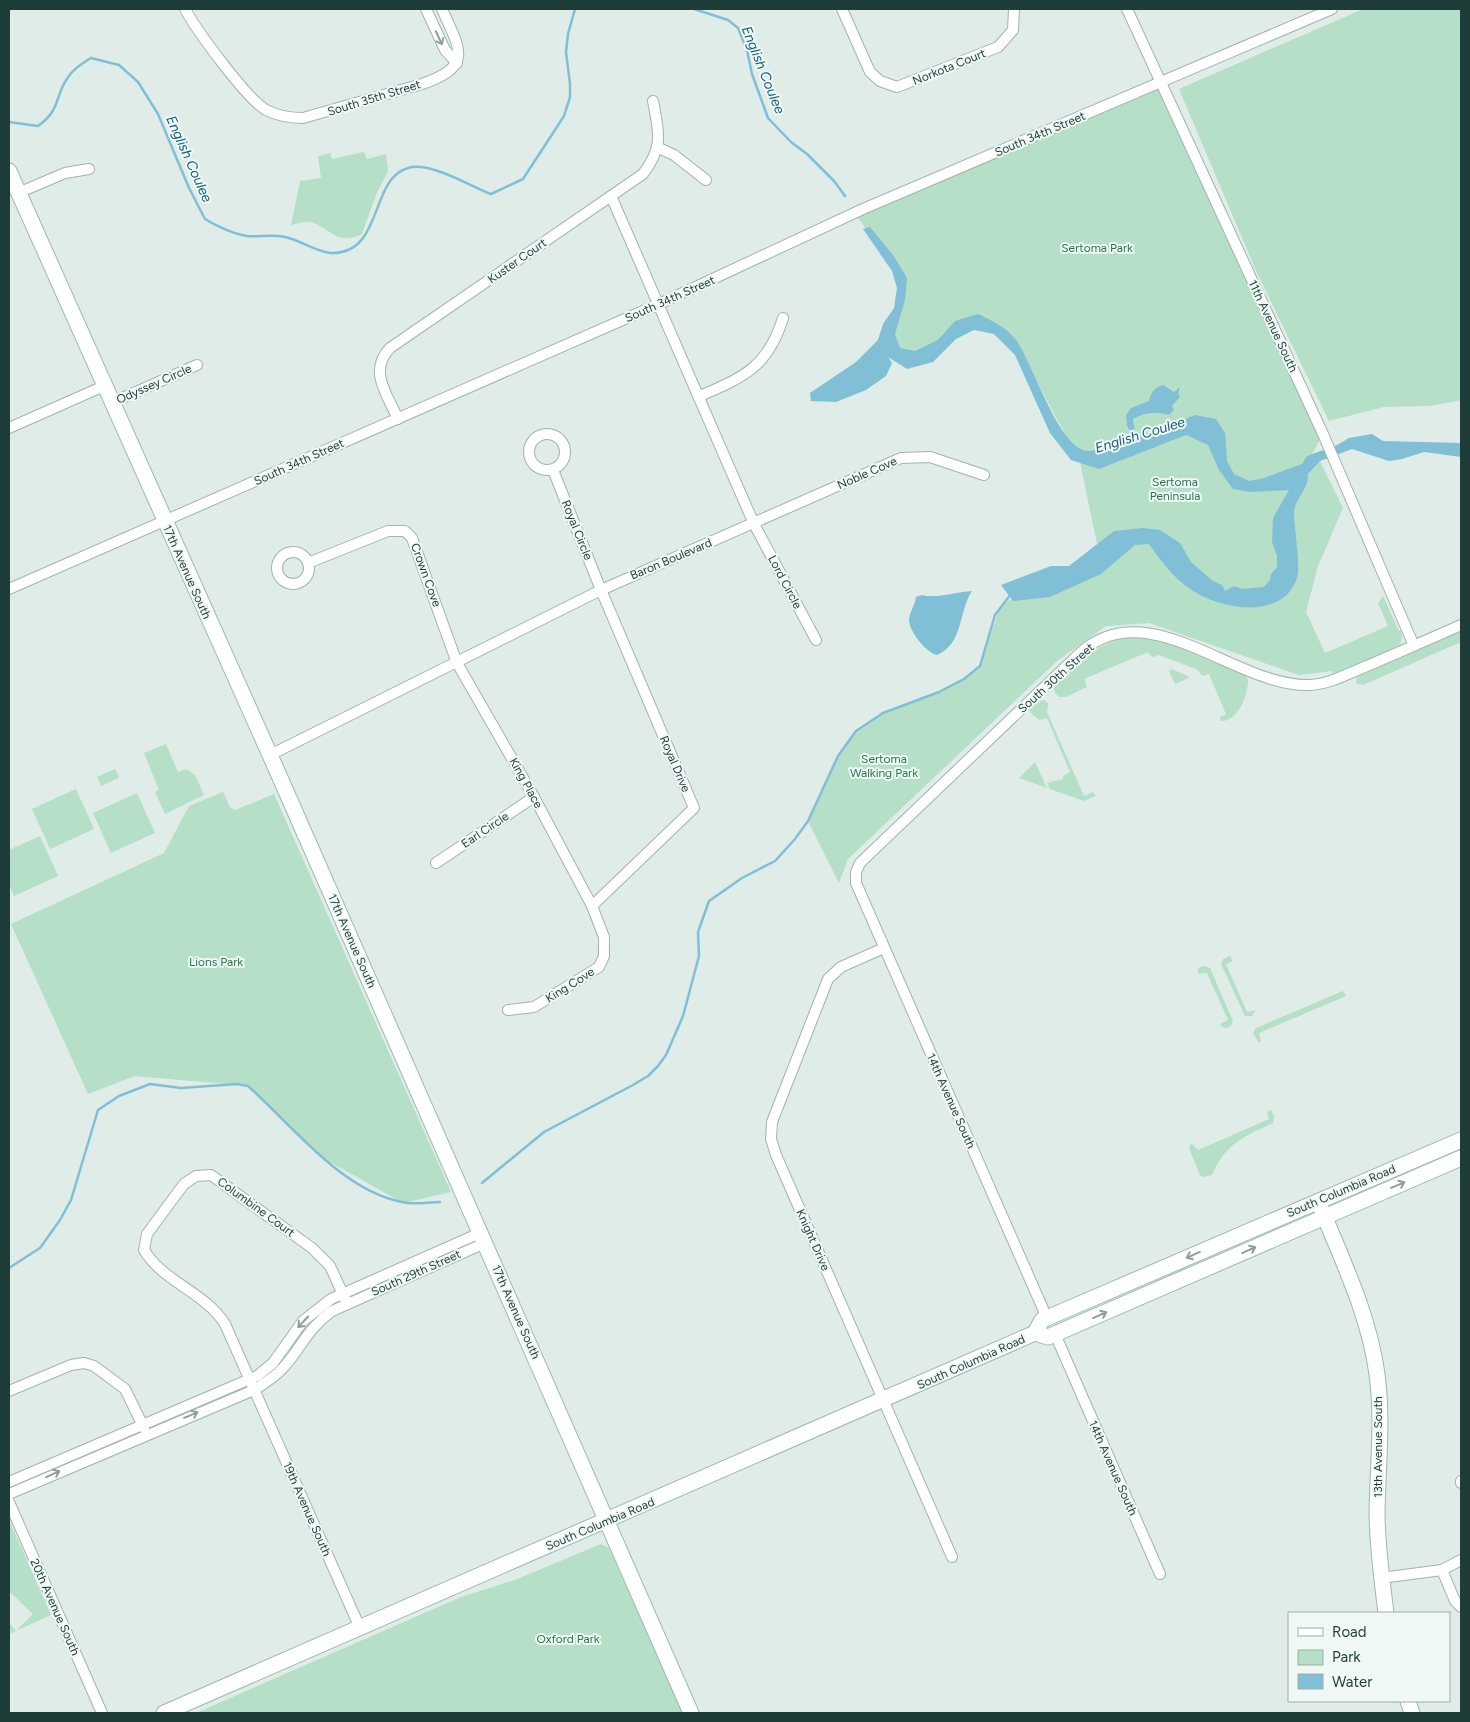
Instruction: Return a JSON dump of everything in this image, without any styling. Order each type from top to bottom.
[{"type":"street","name":"South 35th Street","points":[[185,9],[201,36],[251,95],[265,109],[285,118],[303,118],[326,113],[422,84],[442,77],[453,70],[457,63]]},
{"type":"street","points":[[426,9],[445,50],[457,63]]},
{"type":"street","points":[[442,9],[458,47],[457,63]]},
{"type":"street","name":"Norkota Court","points":[[842,9],[870,72],[880,81],[897,87],[998,47],[1012,30],[1014,9]]},
{"type":"street","name":"11th Avenue South","points":[[1127,9],[1159,82],[1325,438],[1414,646]]},
{"type":"street","name":"South 34th Street","points":[[9,589],[659,304],[855,213],[1332,9]]},
{"type":"street","points":[[653,101],[660,136],[658,148],[674,155],[706,180]]},
{"type":"street","name":"Kuster Court","points":[[398,418],[379,371],[380,362],[390,348],[643,174],[658,148]]},
{"type":"street","points":[[18,193],[65,173],[89,170]]},
{"type":"street","name":"17th Avenue South","points":[[9,172],[270,755],[692,1713]]},
{"type":"street","points":[[611,196],[700,396],[754,524]]},
{"type":"street","points":[[700,396],[729,384],[759,365],[777,339],[783,318]]},
{"type":"street","name":"Odyssey Circle","points":[[111,403],[197,365]]},
{"type":"street","points":[[9,428],[104,386]]},
{"type":"street","name":"Noble Cove","points":[[754,524],[901,458],[930,457],[984,475]]},
{"type":"street","name":"Royal Circle","points":[[553,470],[601,590]]},
{"type":"street","name":"Baron Boulevard","points":[[270,755],[601,590],[754,524]]},
{"type":"street","name":"Lord Circle","points":[[754,524],[816,640]]},
{"type":"street","name":"Crown Cove","points":[[308,563],[388,531],[405,531],[412,538],[457,663]]},
{"type":"street","name":"Royal Drive","points":[[592,906],[694,808],[601,590]]},
{"type":"street","name":"South 30th Street","points":[[856,883],[856,872],[860,863],[1076,657],[1100,640],[1124,633],[1160,635],[1259,674],[1289,683],[1309,685],[1336,679],[1461,625]]},
{"type":"street","name":"King Place","points":[[457,663],[534,797],[592,906]]},
{"type":"street","name":"Earl Circle","points":[[436,863],[534,797]]},
{"type":"street","name":"14th Avenue South","points":[[856,883],[1047,1318]]},
{"type":"street","name":"King Cove","points":[[508,1010],[534,1008],[599,967],[604,956],[604,937],[592,906]]},
{"type":"street","name":"Knight Drive","points":[[884,948],[841,967],[828,979],[772,1122],[771,1139],[776,1155],[952,1557]]},
{"type":"street","name":"South Columbia Road","points":[[164,1713],[884,1401],[1035,1333],[1042,1320],[1317,1200],[1461,1140]]},
{"type":"street","name":"South Columbia Road","points":[[1035,1333],[1048,1337],[1461,1158]]},
{"type":"street","name":"Columbine Court","points":[[250,1379],[218,1312],[152,1263],[144,1250],[147,1234],[184,1184],[196,1176],[211,1174],[312,1248],[330,1266],[345,1298]]},
{"type":"street","name":"13th Avenue South","points":[[1317,1200],[1351,1279],[1363,1314],[1377,1374],[1380,1411],[1377,1513],[1381,1578],[1386,1612]]},
{"type":"street","name":"South 29th Street","points":[[9,1482],[250,1379],[266,1370],[296,1329],[312,1313],[483,1238]]},
{"type":"street","name":"South 29th Street","points":[[9,1494],[146,1434],[254,1390],[284,1367],[318,1321],[345,1298]]},
{"type":"street","points":[[1055,1334],[1064,1320],[1091,1300]]},
{"type":"street","name":"14th Avenue South","points":[[1055,1334],[1160,1574]]},
{"type":"street","points":[[9,1391],[70,1365],[84,1363],[94,1366],[125,1389],[146,1434]]},
{"type":"street","points":[[250,1379],[254,1390]]},
{"type":"street","name":"19th Avenue South","points":[[254,1390],[360,1628]]},
{"type":"street","name":"20th Avenue South","points":[[9,1502],[102,1713]]},
{"type":"street","points":[[1381,1578],[1442,1570],[1461,1560]]},
{"type":"street","points":[[1442,1570],[1455,1601],[1461,1608]]},
{"type":"green space","points":[[1363,9],[1461,9],[1461,400],[1430,406],[1384,407],[1329,421],[1257,273],[1179,89]]},
{"type":"green space","points":[[1159,82],[1323,434],[1302,472],[1320,461],[1343,508],[1318,566],[1306,612],[1325,653],[1388,626],[1378,603],[1383,596],[1399,631],[1401,631],[1400,645],[1333,675],[1332,671],[1299,675],[1149,623],[1106,626],[1057,661],[848,859],[839,883],[808,821],[840,752],[854,735],[883,713],[939,692],[964,679],[980,666],[1000,607],[1040,578],[1101,563],[1080,462],[1020,351],[979,322],[910,363],[887,348],[900,302],[896,275],[858,217]]},
{"type":"green space","points":[[364,152],[367,159],[386,154],[388,171],[376,195],[362,234],[346,238],[335,235],[311,222],[291,225],[300,181],[321,178],[318,156],[330,153],[332,159]]},
{"type":"green space","points":[[1461,630],[1461,642],[1363,685],[1356,683],[1357,676],[1361,673]]},
{"type":"green space","points":[[1132,637],[1147,638],[1175,645],[1244,674],[1248,679],[1247,692],[1237,712],[1233,717],[1221,721],[1220,717],[1226,714],[1209,674],[1202,676],[1198,670],[1159,655],[1152,657],[1148,652],[1084,679],[1087,687],[1066,697],[1059,697],[1055,693],[1053,686],[1088,654],[1107,644]]},
{"type":"green space","points":[[1171,669],[1189,678],[1175,684],[1169,671]]},
{"type":"green space","points":[[1045,700],[1048,704],[1047,712],[1084,796],[1093,792],[1096,796],[1084,801],[1050,789],[1047,783],[1063,779],[1063,776],[1070,772],[1047,718],[1039,720],[1030,712],[1030,708],[1037,702]]},
{"type":"green space","points":[[166,744],[178,772],[186,769],[195,775],[204,795],[165,814],[155,792],[159,790],[144,753]]},
{"type":"green space","points":[[1035,762],[1047,788],[1019,778]]},
{"type":"green space","points":[[115,769],[119,778],[101,786],[97,777]]},
{"type":"green space","points":[[76,789],[94,829],[50,849],[32,809]]},
{"type":"green space","name":"Lions Park","points":[[223,792],[230,807],[235,810],[274,794],[451,1192],[403,1203],[319,1156],[248,1086],[135,1076],[88,1094],[11,924],[164,853],[189,806]]},
{"type":"green space","points":[[137,793],[155,833],[111,853],[93,813]]},
{"type":"green space","points":[[40,836],[58,876],[14,896],[9,885],[9,850]]},
{"type":"green space","points":[[1230,956],[1233,961],[1226,964],[1247,1012],[1256,1010],[1252,1016],[1245,1016],[1221,964],[1223,959]]},
{"type":"green space","points":[[1205,966],[1210,968],[1233,1021],[1231,1026],[1226,1028],[1220,1024],[1228,1020],[1207,973],[1198,974],[1198,968]]},
{"type":"green space","points":[[1343,991],[1346,996],[1259,1033],[1261,1041],[1259,1043],[1253,1033],[1256,1028]]},
{"type":"green space","points":[[1271,1110],[1274,1116],[1273,1123],[1236,1142],[1223,1155],[1212,1175],[1204,1177],[1200,1175],[1189,1148],[1191,1143],[1198,1150],[1269,1119],[1267,1112]]},
{"type":"green space","points":[[9,1520],[51,1615],[16,1631],[33,1614],[9,1591]]},
{"type":"green space","name":"Oxford Park","points":[[601,1544],[609,1548],[683,1713],[196,1713],[461,1597],[515,1580]]},
{"type":"green space","points":[[9,1623],[16,1631],[9,1634]]},
{"type":"water","points":[[870,227],[893,255],[907,278],[905,300],[895,334],[900,348],[915,351],[938,340],[955,321],[978,314],[994,322],[1008,331],[1016,340],[1057,422],[1078,448],[1089,451],[1129,439],[1132,434],[1127,426],[1126,415],[1131,408],[1149,401],[1153,391],[1163,385],[1174,392],[1180,387],[1178,394],[1180,397],[1172,406],[1174,410],[1169,415],[1151,413],[1133,419],[1135,434],[1143,437],[1195,415],[1216,419],[1225,433],[1227,461],[1234,474],[1249,481],[1264,478],[1302,464],[1307,456],[1337,445],[1349,438],[1372,434],[1383,441],[1461,443],[1461,457],[1424,452],[1389,461],[1352,449],[1320,461],[1308,474],[1308,480],[1296,503],[1294,513],[1298,565],[1297,578],[1289,592],[1278,601],[1264,606],[1249,608],[1233,606],[1202,596],[1172,574],[1149,544],[1135,545],[1101,574],[1050,597],[1013,601],[1001,585],[1051,566],[1069,566],[1114,531],[1143,528],[1160,530],[1180,543],[1191,562],[1213,581],[1222,585],[1225,591],[1234,586],[1242,589],[1264,587],[1277,567],[1277,556],[1272,542],[1273,518],[1289,490],[1251,492],[1233,489],[1219,470],[1208,445],[1186,435],[1099,469],[1071,460],[1050,433],[1015,355],[994,334],[974,330],[956,339],[933,362],[907,369],[888,357],[892,363],[886,376],[866,390],[836,402],[811,401],[810,393],[856,362],[878,340],[883,324],[894,308],[897,288],[892,271],[863,229]]},
{"type":"water","points":[[972,591],[952,643],[946,650],[937,655],[928,650],[919,641],[910,624],[909,619],[916,597]]},
{"type":"waterway","name":"English Coulee","points":[[9,122],[38,126],[46,120],[51,114],[61,89],[71,73],[91,58],[119,65],[138,82],[158,114],[189,188],[205,219],[242,235],[285,237],[331,253],[348,250],[360,242],[368,229],[387,186],[396,175],[408,168],[417,167],[438,171],[491,194],[523,179],[564,116],[570,97],[566,52],[568,34],[575,9]]},
{"type":"waterway","name":"English Coulee","points":[[694,9],[728,20],[738,28],[747,50],[752,74],[768,118],[834,181],[845,196]]},
{"type":"waterway","points":[[482,1183],[544,1132],[633,1085],[648,1076],[658,1066],[666,1055],[683,1016],[699,956],[698,932],[709,901],[742,878],[775,861],[795,839],[808,821],[838,756],[856,731],[883,713],[939,692],[964,679],[980,666],[995,615],[1011,594]]},
{"type":"waterway","points":[[9,1268],[40,1248],[60,1220],[71,1200],[98,1110],[119,1096],[150,1084],[181,1088],[237,1084],[248,1086],[319,1154],[358,1184],[380,1195],[402,1202],[440,1202]]},
{"type":"park label","name":"Sertoma Park","points":[[1097,248]]},
{"type":"park label","name":"Sertoma Peninsula","points":[[1175,489]]},
{"type":"park label","name":"Sertoma Walking Park","points":[[884,766]]}]
